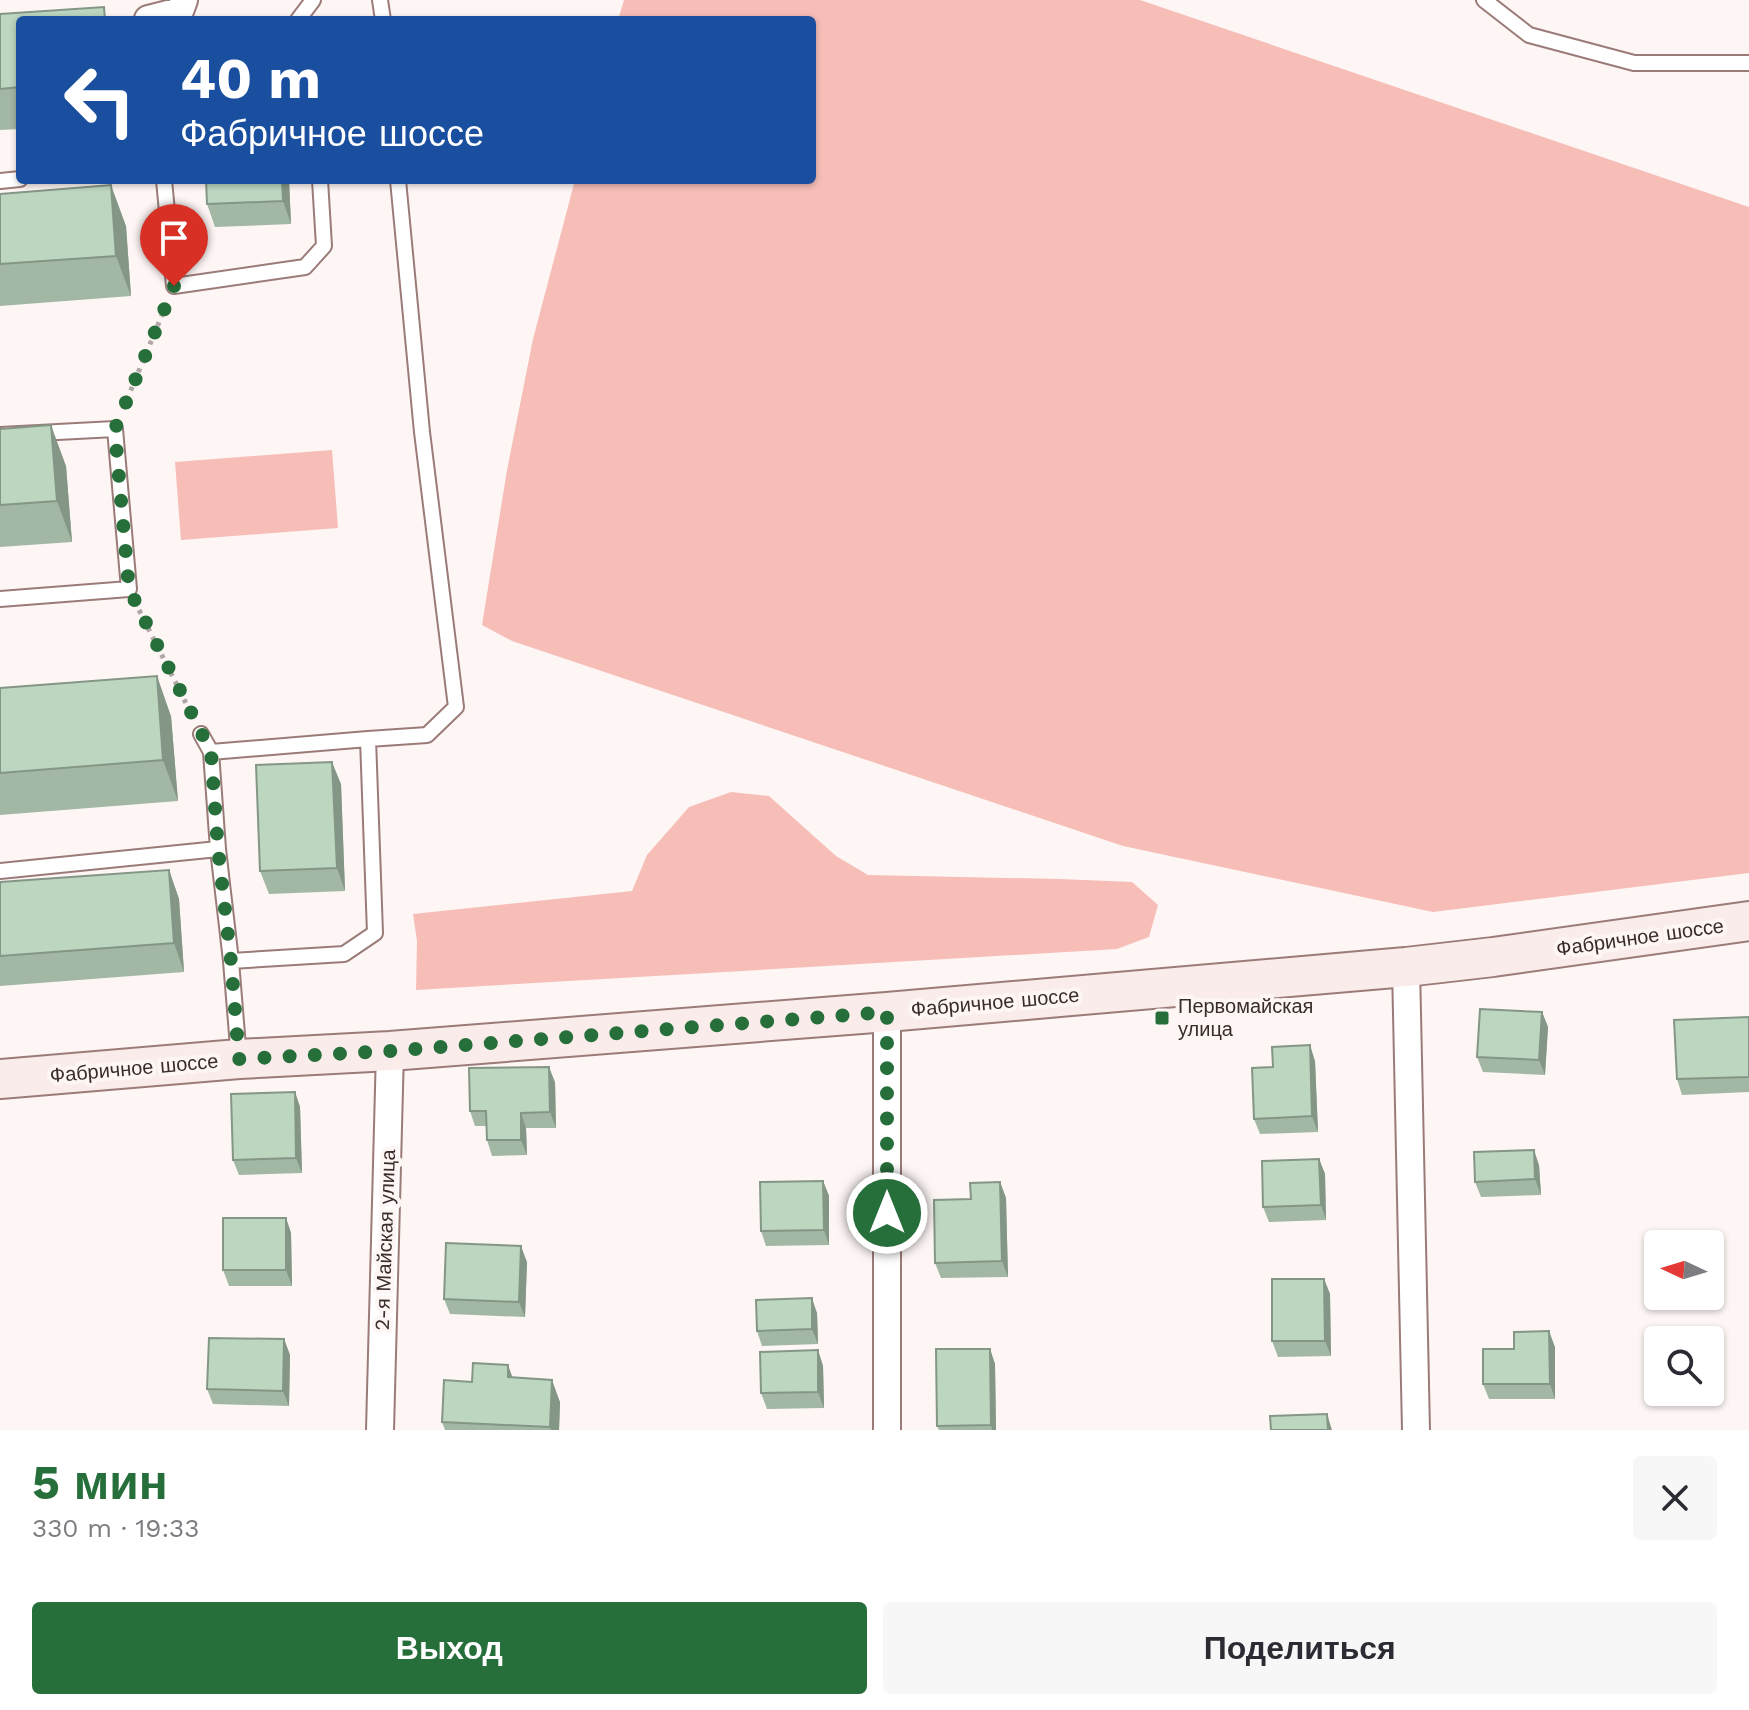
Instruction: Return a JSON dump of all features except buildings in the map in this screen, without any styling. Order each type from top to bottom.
[{"type":"main road","name":"Фабричное шоссе","points":[[0,1079],[887,1012],[1406,967],[1749,921]]},
{"type":"street","points":[[162,16],[180,11],[184,0]]},
{"type":"street","points":[[1406,967],[1416,1430]]},
{"type":"street","points":[[887,1012],[887,1430]]},
{"type":"street","name":"2-я Майская улица","points":[[380,1430],[390,1051]]},
{"type":"lane","points":[[1484,0],[1529,35],[1634,63],[1749,63]]},
{"type":"lane","points":[[164,184],[174,286],[305,267],[324,246],[320,184]]},
{"type":"lane","points":[[211,752],[427,735],[456,707],[422,432],[398,184]]},
{"type":"lane","points":[[0,435],[115,429],[129,589],[0,599]]},
{"type":"lane","points":[[201,734],[211,752],[239,1059]]},
{"type":"lane","points":[[231,961],[344,954],[375,933],[368,739]]},
{"type":"lane","points":[[0,871],[218,849]]},
{"type":"path","points":[[115,429],[174,286]]},
{"type":"path","points":[[129,589],[201,734]]},
{"type":"shaded area","points":[[624,0],[1140,0],[1749,207],[1749,873],[1433,912],[1123,846],[512,641],[482,625],[507,470],[533,339],[574,184],[816,184],[816,16],[619,16]]},
{"type":"shaded area","points":[[332,450],[338,528],[181,540],[175,462]]},
{"type":"shaded area","points":[[731,792],[769,796],[836,856],[868,875],[1132,882],[1158,905],[1149,937],[1117,949],[416,990],[417,941],[413,914],[632,891],[647,855],[689,807]]},
{"type":"place","name":"Первомайская улица","points":[[1162,1018]]},
{"type":"route","points":[[174,286],[115,429],[117,455],[129,589],[211,752],[239,1059],[390,1051],[887,1012],[887,1213]]}]
